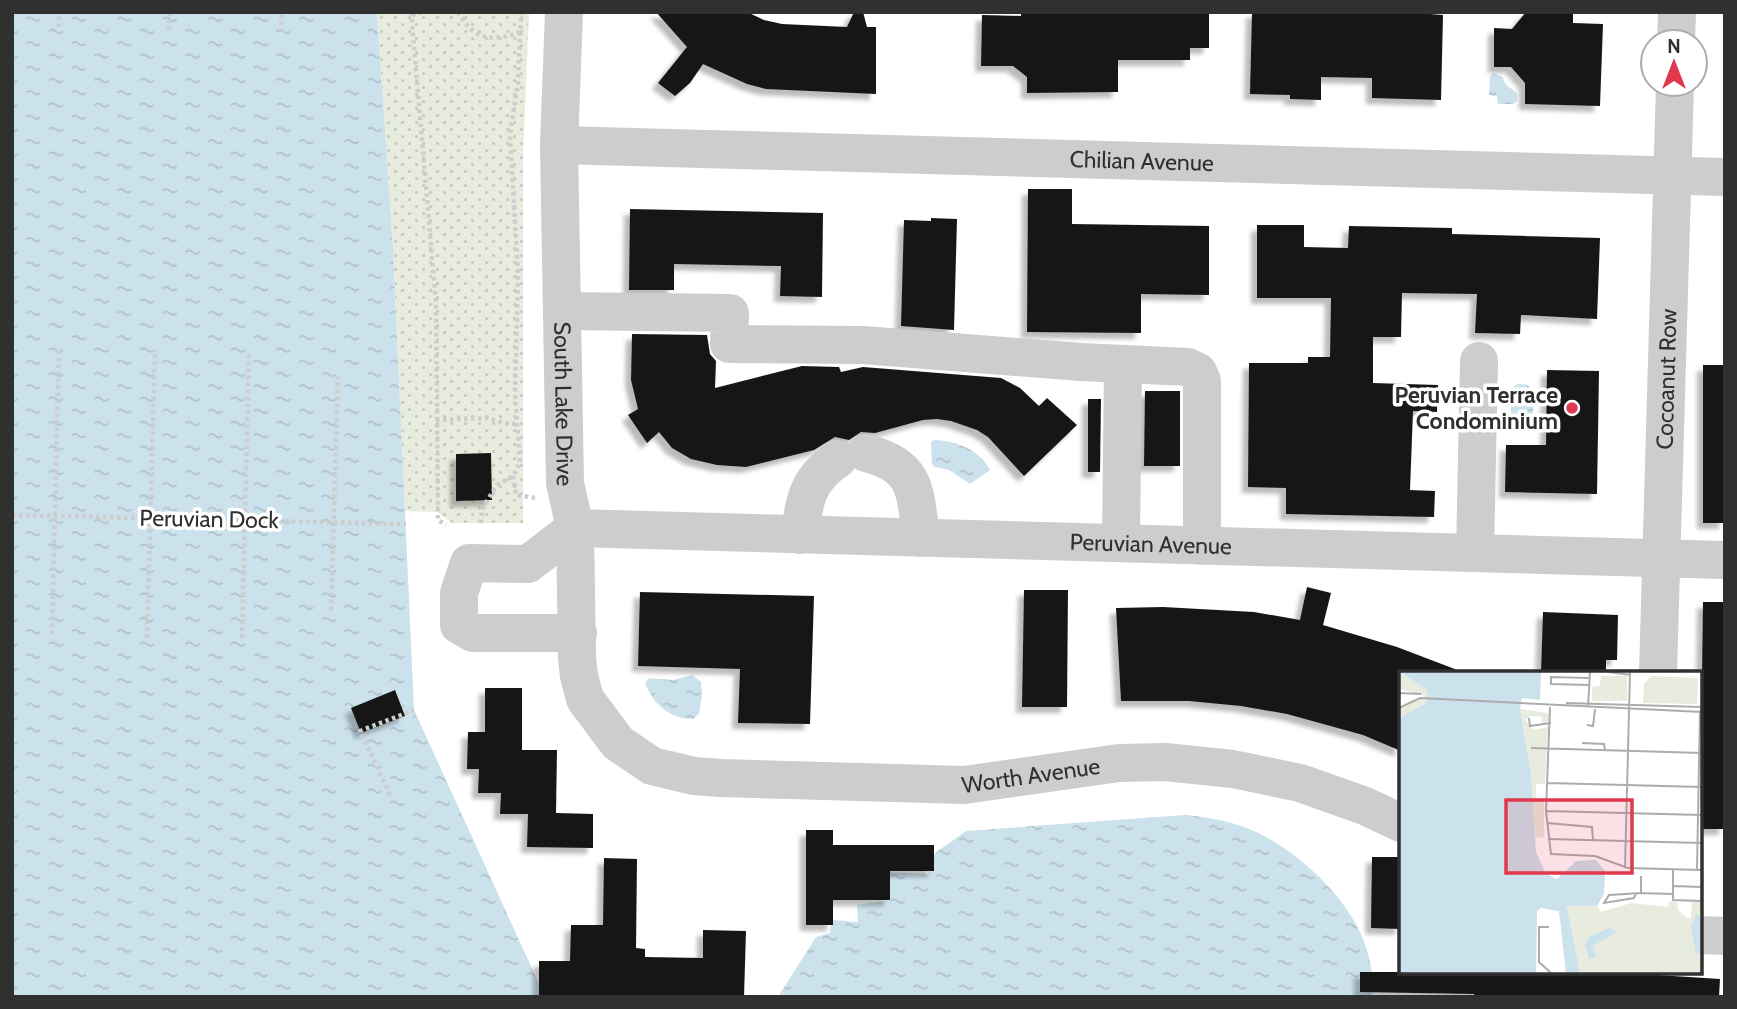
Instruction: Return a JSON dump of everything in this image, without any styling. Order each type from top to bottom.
[{"type":"street","name":"South Lake Drive","points":[[564,12],[559,145],[565,483],[575,528],[577,659],[585,699],[618,743],[652,766]]},
{"type":"street","name":"Cocoanut Row","points":[[1658,671],[1675,98]]},
{"type":"street","name":"Chilian Avenue","points":[[559,145],[1725,177]]},
{"type":"street","points":[[562,311],[730,313],[729,344],[863,345],[1188,367],[1198,372],[1202,381],[1202,546]]},
{"type":"street","points":[[1475,553],[1479,361]]},
{"type":"street","points":[[1121,543],[1123,364]]},
{"type":"street","points":[[800,535],[805,498],[813,483],[827,466],[852,456],[885,458],[901,468],[914,489],[921,538]]},
{"type":"street","points":[[575,528],[528,564],[469,563],[458,593],[459,625],[473,633],[578,633]]},
{"type":"street","name":"Peruvian Avenue","points":[[575,528],[1725,560]]},
{"type":"street","name":"Worth Avenue","points":[[652,766],[694,776],[721,778],[964,785],[1119,762],[1165,762],[1233,769],[1300,783],[1365,806],[1399,823]]},
{"type":"street","points":[[1702,935],[1725,936]]},
{"type":"path","points":[[58,27],[59,12]]},
{"type":"path","points":[[169,30],[170,12]]},
{"type":"path","points":[[281,32],[282,12]]},
{"type":"path","points":[[423,12],[411,14],[436,303],[438,520],[446,525]]},
{"type":"path","points":[[458,12],[466,25],[478,35],[506,38],[520,32]]},
{"type":"path","points":[[481,523],[482,509],[497,485],[513,476],[520,463],[515,394],[518,275],[510,135],[518,82],[521,12]]},
{"type":"path","points":[[52,634],[59,349]]},
{"type":"path","points":[[147,638],[155,349]]},
{"type":"path","points":[[242,638],[249,353]]},
{"type":"path","points":[[331,610],[338,377]]},
{"type":"path","points":[[436,420],[488,418],[508,425],[519,425]]},
{"type":"path","name":"Peruvian Dock","points":[[12,515],[406,524]]},
{"type":"path","points":[[390,795],[360,731],[414,710]]},
{"type":"shaded area","points":[[377,12],[529,12],[523,156],[523,523],[452,523],[437,512],[405,511],[393,249]]},
{"type":"water","points":[[12,12],[377,12],[393,249],[414,710],[545,997],[12,997]]},
{"type":"water","points":[[1493,73],[1503,77],[1517,94],[1517,101],[1513,104],[1498,104],[1497,96],[1489,95],[1490,77]]},
{"type":"water","points":[[1518,384],[1528,385],[1533,399],[1532,415],[1525,426],[1510,423],[1510,393]]},
{"type":"water","points":[[935,440],[967,448],[980,457],[990,470],[970,484],[949,470],[935,467],[932,465],[931,442]]},
{"type":"water","points":[[692,675],[701,682],[702,695],[699,714],[693,719],[677,716],[663,709],[645,683],[649,678],[673,680]]},
{"type":"water","points":[[1185,815],[1230,822],[1244,827],[1279,845],[1314,872],[1343,904],[1363,939],[1371,967],[1372,997],[778,997],[816,937],[830,933],[832,920],[858,922],[857,905],[884,901],[887,872],[928,874],[935,853],[966,831]]},
{"type":"building","points":[[656,12],[747,12],[782,24],[847,27],[854,12],[863,12],[867,27],[876,27],[876,94],[766,89],[747,84],[703,64],[690,83],[675,96],[658,83],[687,47]]},
{"type":"building","points":[[1021,12],[1209,12],[1209,48],[1190,48],[1190,60],[1118,60],[1118,92],[1027,93],[1027,77],[1013,66],[981,66],[982,15],[1021,16]]},
{"type":"building","points":[[1252,12],[1431,12],[1430,14],[1443,15],[1441,100],[1372,98],[1372,78],[1321,77],[1321,100],[1290,99],[1290,95],[1250,94]]},
{"type":"building","points":[[1526,12],[1573,12],[1573,23],[1603,24],[1600,106],[1525,104],[1525,83],[1511,67],[1494,67],[1494,28],[1512,29]]},
{"type":"building","points":[[1028,189],[1072,189],[1072,224],[1209,226],[1209,295],[1141,294],[1141,333],[1027,332]]},
{"type":"building","points":[[630,209],[823,213],[822,297],[780,296],[781,266],[674,264],[674,290],[629,290]]},
{"type":"building","points":[[931,218],[957,219],[954,330],[901,326],[904,220],[931,221]]},
{"type":"building","points":[[1257,225],[1304,225],[1304,247],[1348,248],[1349,226],[1452,228],[1452,234],[1600,238],[1597,319],[1521,315],[1520,334],[1475,333],[1477,294],[1402,293],[1401,337],[1373,337],[1373,383],[1438,385],[1437,412],[1413,411],[1410,490],[1435,491],[1434,517],[1286,514],[1286,488],[1248,487],[1249,363],[1308,363],[1308,357],[1330,357],[1331,298],[1257,298]]},
{"type":"building","points":[[632,334],[707,335],[710,354],[716,361],[715,388],[802,366],[839,367],[841,372],[863,367],[1001,378],[1020,388],[1039,406],[1047,398],[1077,425],[1024,476],[988,437],[977,430],[937,419],[923,420],[875,433],[861,432],[849,440],[835,437],[814,450],[746,467],[717,465],[691,459],[672,448],[659,432],[647,443],[628,415],[638,409],[631,380]]},
{"type":"building","points":[[1703,365],[1725,365],[1725,523],[1703,523]]},
{"type":"building","name":"Peruvian Terrace Condominium","points":[[1547,370],[1599,371],[1597,494],[1505,492],[1506,445],[1546,445]]},
{"type":"building","points":[[1145,391],[1180,391],[1180,466],[1144,466]]},
{"type":"building","points":[[1088,399],[1101,399],[1100,472],[1088,472]]},
{"type":"building","points":[[491,453],[492,500],[456,501],[456,454]]},
{"type":"building","points":[[1307,587],[1331,593],[1323,625],[1397,647],[1460,671],[1399,671],[1399,750],[1363,735],[1287,714],[1189,701],[1121,701],[1116,608],[1163,607],[1254,612],[1300,620]]},
{"type":"building","points":[[1024,590],[1068,590],[1067,707],[1022,707]]},
{"type":"building","points":[[640,592],[814,596],[810,724],[738,723],[740,669],[638,666]]},
{"type":"building","points":[[1703,602],[1725,602],[1725,829],[1702,829]]},
{"type":"building","points":[[1543,612],[1618,615],[1617,660],[1606,660],[1606,671],[1541,671]]},
{"type":"building","points":[[485,688],[522,688],[522,750],[557,750],[556,813],[593,814],[593,848],[527,847],[528,814],[500,814],[501,793],[478,793],[479,769],[467,769],[468,732],[485,732]]},
{"type":"building","points":[[395,690],[405,716],[361,733],[351,708]]},
{"type":"building","points":[[806,830],[833,830],[833,845],[934,845],[934,871],[890,871],[890,900],[833,900],[833,925],[806,925]]},
{"type":"building","points":[[1372,857],[1399,857],[1399,929],[1371,928]]},
{"type":"building","points":[[604,858],[637,859],[636,948],[645,949],[645,957],[703,958],[703,930],[746,931],[744,997],[539,997],[539,961],[570,961],[571,925],[603,925]]},
{"type":"building","points":[[1360,972],[1658,974],[1720,979],[1719,997],[1475,997],[1474,994],[1360,992]]},
{"type":"place","name":"Peruvian Terrace Condominium","points":[[1572,408]]}]
